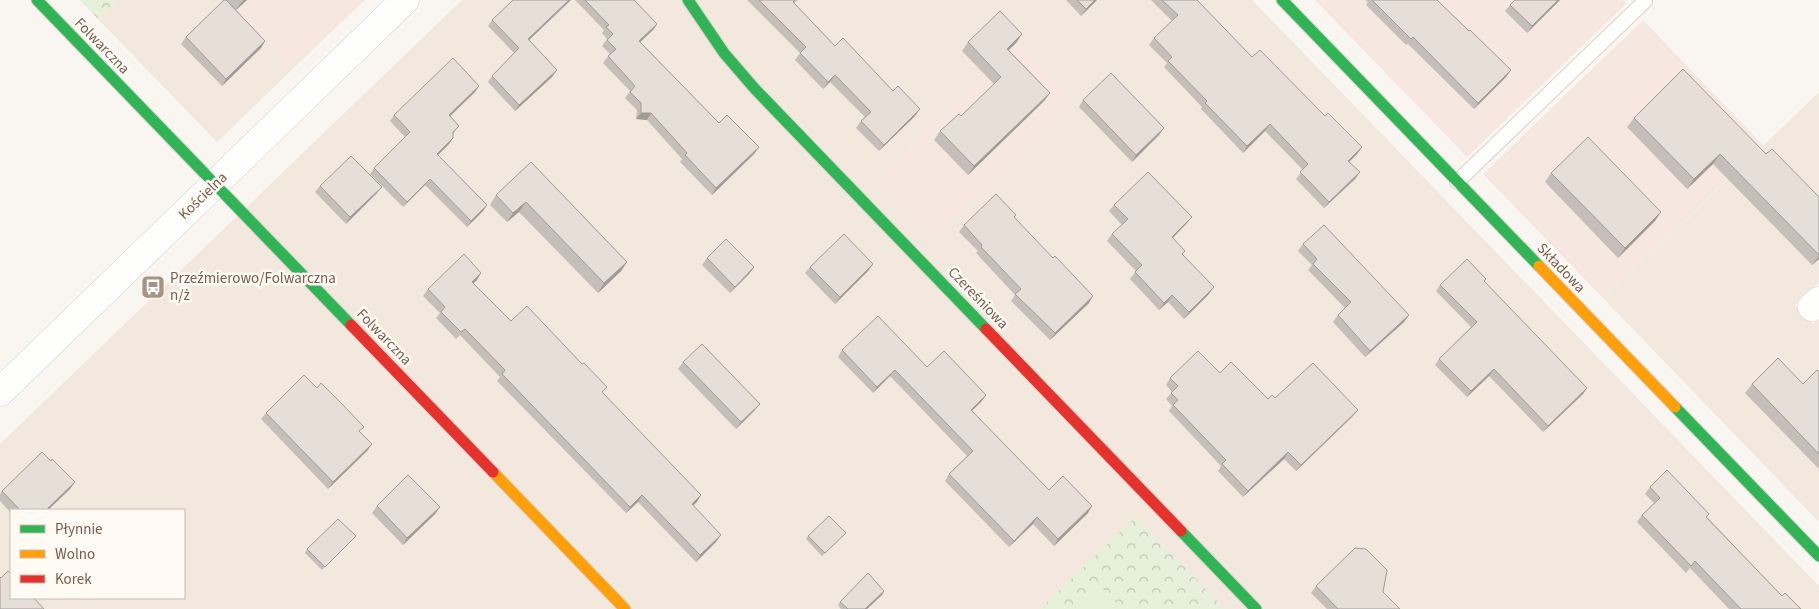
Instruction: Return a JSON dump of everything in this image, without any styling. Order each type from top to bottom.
[{"type":"street","name":"Folwarczna","points":[[37,0],[625,609]]},
{"type":"street","name":"Kościelna","points":[[0,392],[405,0]]},
{"type":"street","name":"Czereśniowa","points":[[688,0],[724,53],[754,89],[1256,609]]},
{"type":"street","name":"Składowa","points":[[1282,0],[1819,556]]},
{"type":"lane","points":[[1457,182],[1645,2],[1644,0]]},
{"type":"shaded area","points":[[117,0],[364,0],[217,142],[98,19]]},
{"type":"shaded area","points":[[224,0],[365,0],[291,70]]},
{"type":"shaded area","points":[[462,0],[1252,0],[1819,586],[1819,609],[0,609],[0,444]]},
{"type":"shaded area","points":[[1315,0],[1623,0],[1627,3],[1467,157]]},
{"type":"shaded area","points":[[1643,20],[1763,145],[1604,299],[1483,174]]},
{"type":"shaded area","points":[[1018,42],[1075,102],[933,239],[875,180]]},
{"type":"shaded area","points":[[1819,92],[1819,282],[1795,305],[1813,324],[1819,318],[1819,522],[1604,299]]},
{"type":"green space","points":[[80,0],[117,0],[98,19]]},
{"type":"green space","points":[[1136,517],[1225,609],[1040,609]]},
{"type":"green space","points":[[1100,586],[1122,609],[1076,609]]},
{"type":"building","points":[[224,0],[265,41],[226,79],[186,37]]},
{"type":"building","points":[[513,0],[569,0],[528,39],[557,70],[519,105],[492,76],[519,48],[492,20]]},
{"type":"building","points":[[585,0],[634,0],[657,24],[639,41],[719,123],[727,115],[759,147],[716,188],[685,155],[687,153],[651,113],[641,113],[641,103],[630,92],[635,86],[608,56],[616,49],[607,40],[613,34],[606,27],[609,25]]},
{"type":"building","points":[[759,0],[795,0],[793,2],[835,46],[843,38],[893,91],[898,86],[920,109],[884,145],[861,121],[871,112],[835,75],[828,82],[800,53],[806,47]]},
{"type":"building","points":[[1077,0],[1095,0],[1086,9]]},
{"type":"building","points":[[1162,0],[1197,0],[1252,57],[1260,50],[1325,116],[1328,113],[1362,147],[1348,161],[1360,172],[1329,202],[1300,172],[1308,164],[1270,124],[1247,146],[1168,61],[1172,57],[1154,38],[1178,15]]},
{"type":"building","points":[[1372,0],[1437,0],[1511,70],[1478,103],[1413,37],[1411,39]]},
{"type":"building","points":[[1515,0],[1558,0],[1532,26],[1510,5]]},
{"type":"building","points":[[1000,11],[1022,34],[1007,49],[1050,93],[974,166],[940,131],[959,114],[961,116],[1001,77],[968,42]]},
{"type":"building","points":[[453,58],[479,86],[449,115],[459,126],[453,132],[453,138],[437,154],[487,205],[471,221],[430,179],[407,202],[374,168],[410,132],[394,115]]},
{"type":"building","points":[[1683,69],[1766,154],[1772,149],[1819,197],[1819,255],[1720,154],[1694,179],[1634,118]]},
{"type":"building","points":[[1111,73],[1164,128],[1136,155],[1083,100]]},
{"type":"building","points":[[1588,137],[1661,212],[1625,248],[1551,173]]},
{"type":"building","points":[[351,156],[382,187],[350,217],[320,186]]},
{"type":"building","points":[[531,162],[627,262],[604,283],[526,202],[513,213],[496,195]]},
{"type":"building","points":[[1148,172],[1192,217],[1172,237],[1185,251],[1182,254],[1214,287],[1189,312],[1172,295],[1164,303],[1135,272],[1142,265],[1112,234],[1128,219],[1114,205]]},
{"type":"building","points":[[996,194],[1016,215],[1014,217],[1093,296],[1055,333],[1015,294],[1021,289],[981,247],[982,245],[964,225]]},
{"type":"building","points":[[1324,225],[1409,315],[1370,351],[1338,315],[1351,302],[1313,264],[1317,259],[1303,244]]},
{"type":"building","points":[[844,234],[873,264],[840,297],[810,267]]},
{"type":"building","points":[[726,239],[754,267],[735,287],[707,258]]},
{"type":"building","points":[[464,254],[481,273],[472,282],[511,321],[527,306],[582,364],[584,363],[607,387],[602,392],[701,495],[692,504],[721,535],[700,555],[642,495],[630,507],[502,374],[505,370],[465,329],[461,332],[441,312],[445,307],[428,289]]},
{"type":"building","points":[[1467,259],[1486,279],[1484,281],[1587,388],[1548,426],[1494,369],[1471,391],[1439,359],[1477,322],[1440,285]]},
{"type":"building","points":[[878,316],[927,367],[944,351],[986,395],[971,410],[1049,490],[1063,476],[1092,506],[1058,539],[1037,517],[1014,541],[949,474],[973,451],[895,370],[877,387],[842,350]]},
{"type":"building","points":[[702,344],[760,404],[741,422],[683,362]]},
{"type":"building","points":[[1198,351],[1220,373],[1231,362],[1268,399],[1272,395],[1275,398],[1313,363],[1358,410],[1301,465],[1288,452],[1248,491],[1222,464],[1226,460],[1173,405],[1178,400],[1171,393],[1178,386],[1170,378]]},
{"type":"building","points":[[1778,358],[1803,384],[1817,370],[1819,372],[1819,454],[1752,384]]},
{"type":"building","points":[[304,375],[317,388],[321,383],[343,405],[364,427],[359,431],[372,444],[333,482],[266,413]]},
{"type":"building","points":[[42,452],[51,461],[52,459],[75,482],[47,509],[19,509],[2,491]]},
{"type":"building","points":[[1667,470],[1709,514],[1706,517],[1782,596],[1785,593],[1801,609],[1741,609],[1695,561],[1691,566],[1642,515],[1660,498],[1650,487]]},
{"type":"building","points":[[408,475],[440,507],[407,538],[377,506]]},
{"type":"building","points":[[829,516],[846,533],[825,553],[808,536]]},
{"type":"building","points":[[338,519],[356,536],[325,567],[307,549]]},
{"type":"building","points":[[1355,548],[1366,549],[1387,570],[1383,592],[1400,609],[1338,609],[1316,586]]},
{"type":"building","points":[[8,571],[10,573],[10,599],[35,599],[44,609],[0,609],[1,578]]},
{"type":"building","points":[[868,573],[884,591],[865,609],[848,609],[840,602]]},
{"type":"traffic: fast","points":[[37,0],[351,325]]},
{"type":"traffic: fast","points":[[688,0],[724,53],[755,89],[986,329]]},
{"type":"traffic: fast","points":[[1282,0],[1539,266]]},
{"type":"traffic: fast","points":[[1675,407],[1819,556]]},
{"type":"traffic: fast","points":[[1181,531],[1256,609]]},
{"type":"traffic: slow","points":[[1539,266],[1675,407]]},
{"type":"traffic: slow","points":[[493,472],[625,609]]},
{"type":"traffic: jam","points":[[351,325],[493,472]]},
{"type":"traffic: jam","points":[[986,329],[1181,531]]},
{"type":"place","name":"Przeźmierowo/Folwarczna n/ż","points":[[153,287]]}]
